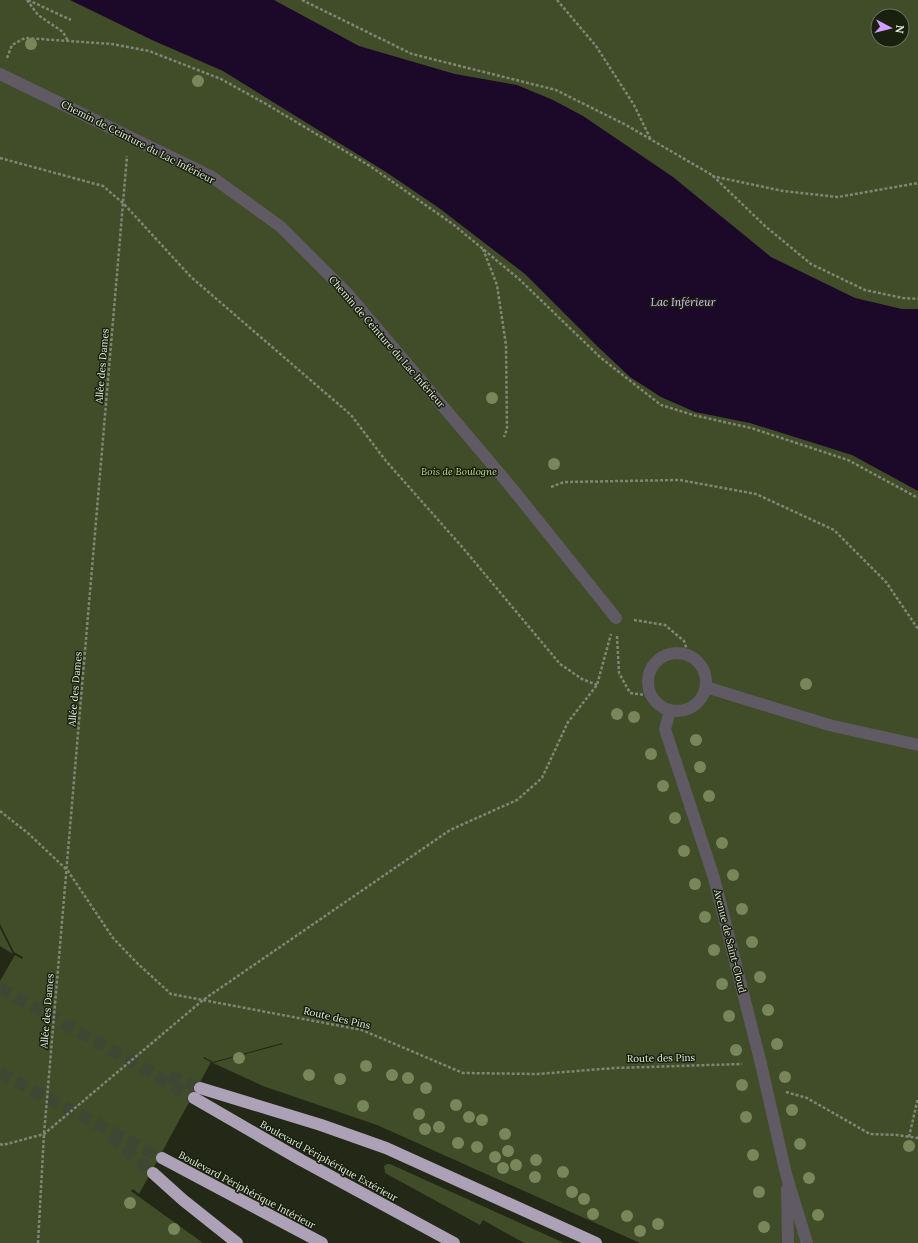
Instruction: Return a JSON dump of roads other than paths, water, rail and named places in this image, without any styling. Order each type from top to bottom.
[{"type":"highway","name":"Boulevard Périphérique Extérieur","points":[[454,1243],[301,1160],[197,1093],[321,1125],[386,1148],[596,1243]]},
{"type":"highway","name":"Boulevard Périphérique Intérieur","points":[[162,1158],[322,1243]]},
{"type":"highway","points":[[153,1173],[183,1200],[236,1243]]},
{"type":"street","name":"Chemin de Ceinture du Lac Inférieur","points":[[0,74],[212,177],[281,227],[348,294],[511,487],[616,618]]},
{"type":"street","points":[[679,653],[688,656],[699,663],[706,677],[706,687],[702,698],[695,705],[680,711],[670,711],[660,706],[652,696],[648,684],[652,668],[662,658],[679,653]]},
{"type":"street","points":[[706,687],[829,725],[918,745]]},
{"type":"street","name":"Avenue de Saint-Cloud","points":[[670,711],[665,729],[714,878],[761,1064],[786,1174],[807,1243]]},
{"type":"street","name":"Avenue de Saint-Cloud","points":[[786,1174],[788,1243]]},
{"type":"water","name":"Lac Inférieur","points":[[70,0],[274,0],[359,46],[455,74],[517,85],[553,100],[583,116],[673,177],[771,257],[855,298],[902,309],[918,309],[918,491],[852,455],[750,423],[695,412],[661,397],[630,377],[525,274],[439,208],[386,172],[223,71],[152,40]]},
{"type":"tunnel","points":[[0,988],[194,1098]]},
{"type":"tunnel","points":[[0,1073],[162,1158]]},
{"type":"tunnel","points":[[169,1076],[200,1088]]},
{"type":"tunnel","points":[[111,1137],[153,1173]]},
{"type":"park label","name":"Bois de Boulogne","points":[[459,471]]}]
